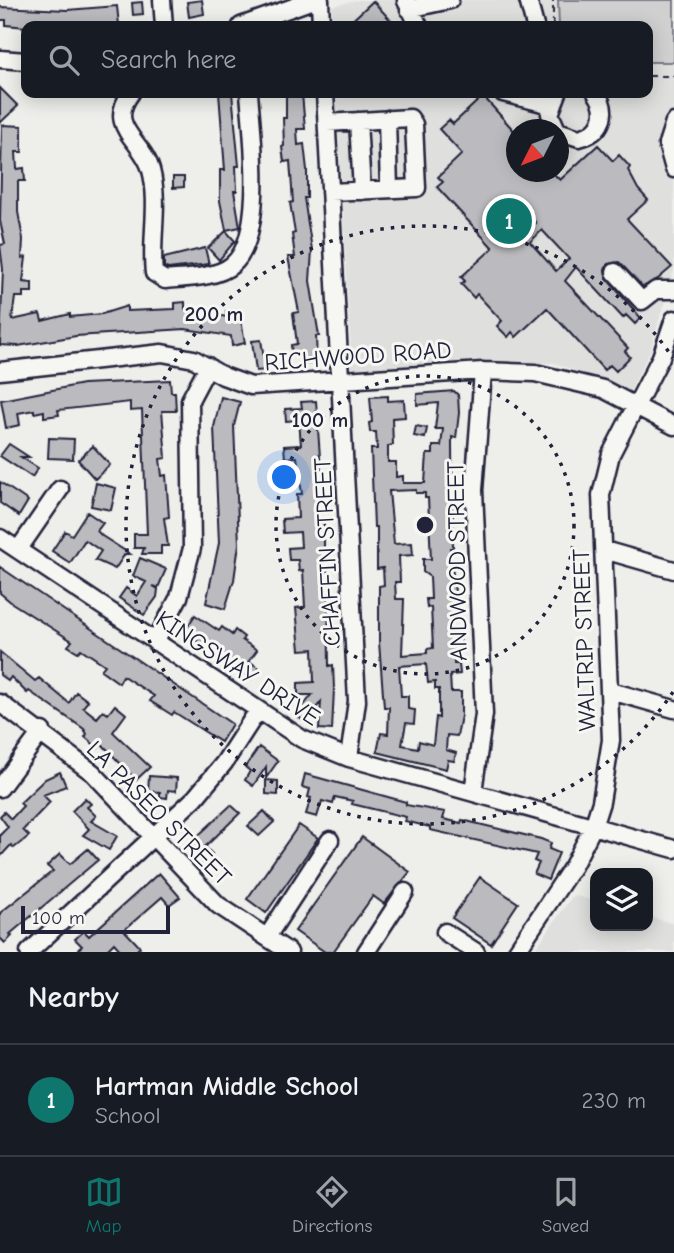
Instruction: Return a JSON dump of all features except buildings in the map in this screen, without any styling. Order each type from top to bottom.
[{"type":"street","points":[[162,0],[164,21]]},
{"type":"street","points":[[256,21],[313,0]]},
{"type":"street","points":[[320,0],[321,21]]},
{"type":"street","points":[[416,21],[407,5],[450,0]]},
{"type":"street","points":[[528,0],[534,21]]},
{"type":"street","points":[[0,59],[21,61]]},
{"type":"street","points":[[129,98],[122,113],[124,129],[150,166],[155,190],[154,273],[165,280],[223,269],[232,265],[245,246],[256,180],[249,98]]},
{"type":"street","name":"CHAFFIN STREET","points":[[325,98],[357,701],[349,758]]},
{"type":"street","points":[[552,119],[553,98]]},
{"type":"street","points":[[569,134],[579,138],[595,132],[603,118],[604,109],[598,98]]},
{"type":"street","points":[[327,123],[410,118],[414,124],[417,188],[330,192]]},
{"type":"street","points":[[387,119],[389,189]]},
{"type":"street","points":[[358,121],[362,191]]},
{"type":"street","points":[[674,122],[667,144],[674,169]]},
{"type":"street","points":[[615,272],[642,301],[656,290],[674,290]]},
{"type":"street","name":"WALTRIP STREET","points":[[516,952],[573,866],[593,827],[607,774],[611,691],[601,495],[611,454],[661,357],[674,319]]},
{"type":"street","name":"RICHWOOD ROAD","points":[[0,371],[144,354],[181,356],[208,366],[235,382],[251,386],[484,371],[556,376],[580,381],[636,404],[674,426]]},
{"type":"street","points":[[155,642],[179,597],[192,548],[190,400],[208,366]]},
{"type":"street","name":"ANDWOOD STREET","points":[[473,792],[484,715],[474,490],[484,371]]},
{"type":"street","points":[[18,550],[60,489]]},
{"type":"street","name":"KINGSWAY DRIVE","points":[[0,538],[257,712],[302,739],[349,758],[674,849]]},
{"type":"street","points":[[604,551],[674,570]]},
{"type":"street","points":[[611,691],[674,709]]},
{"type":"street","name":"LA PASEO STREET","points":[[0,702],[42,731],[93,773],[218,905],[266,943],[289,952]]},
{"type":"street","points":[[29,952],[195,798],[224,763],[257,712]]},
{"type":"street","points":[[0,788],[42,731]]},
{"type":"street","points":[[266,943],[330,840]]},
{"type":"street","points":[[366,952],[405,892]]},
{"type":"street","points":[[445,932],[476,952]]},
{"type":"path","points":[[553,0],[553,21]]},
{"type":"path","points":[[653,76],[674,76]]},
{"type":"shaded area","points":[[359,0],[674,0],[674,270],[650,351],[630,391],[554,363],[352,369],[336,98],[653,98],[653,21],[333,21],[332,6]]},
{"type":"shaded area","points":[[558,0],[674,0],[674,62],[653,62],[653,21],[559,21]]},
{"type":"shaded area","points":[[573,895],[590,900],[590,931],[653,931],[653,918],[674,924],[674,952],[533,952]]},
{"type":"place","name":"Hartman Middle School","points":[[509,221]]}]
